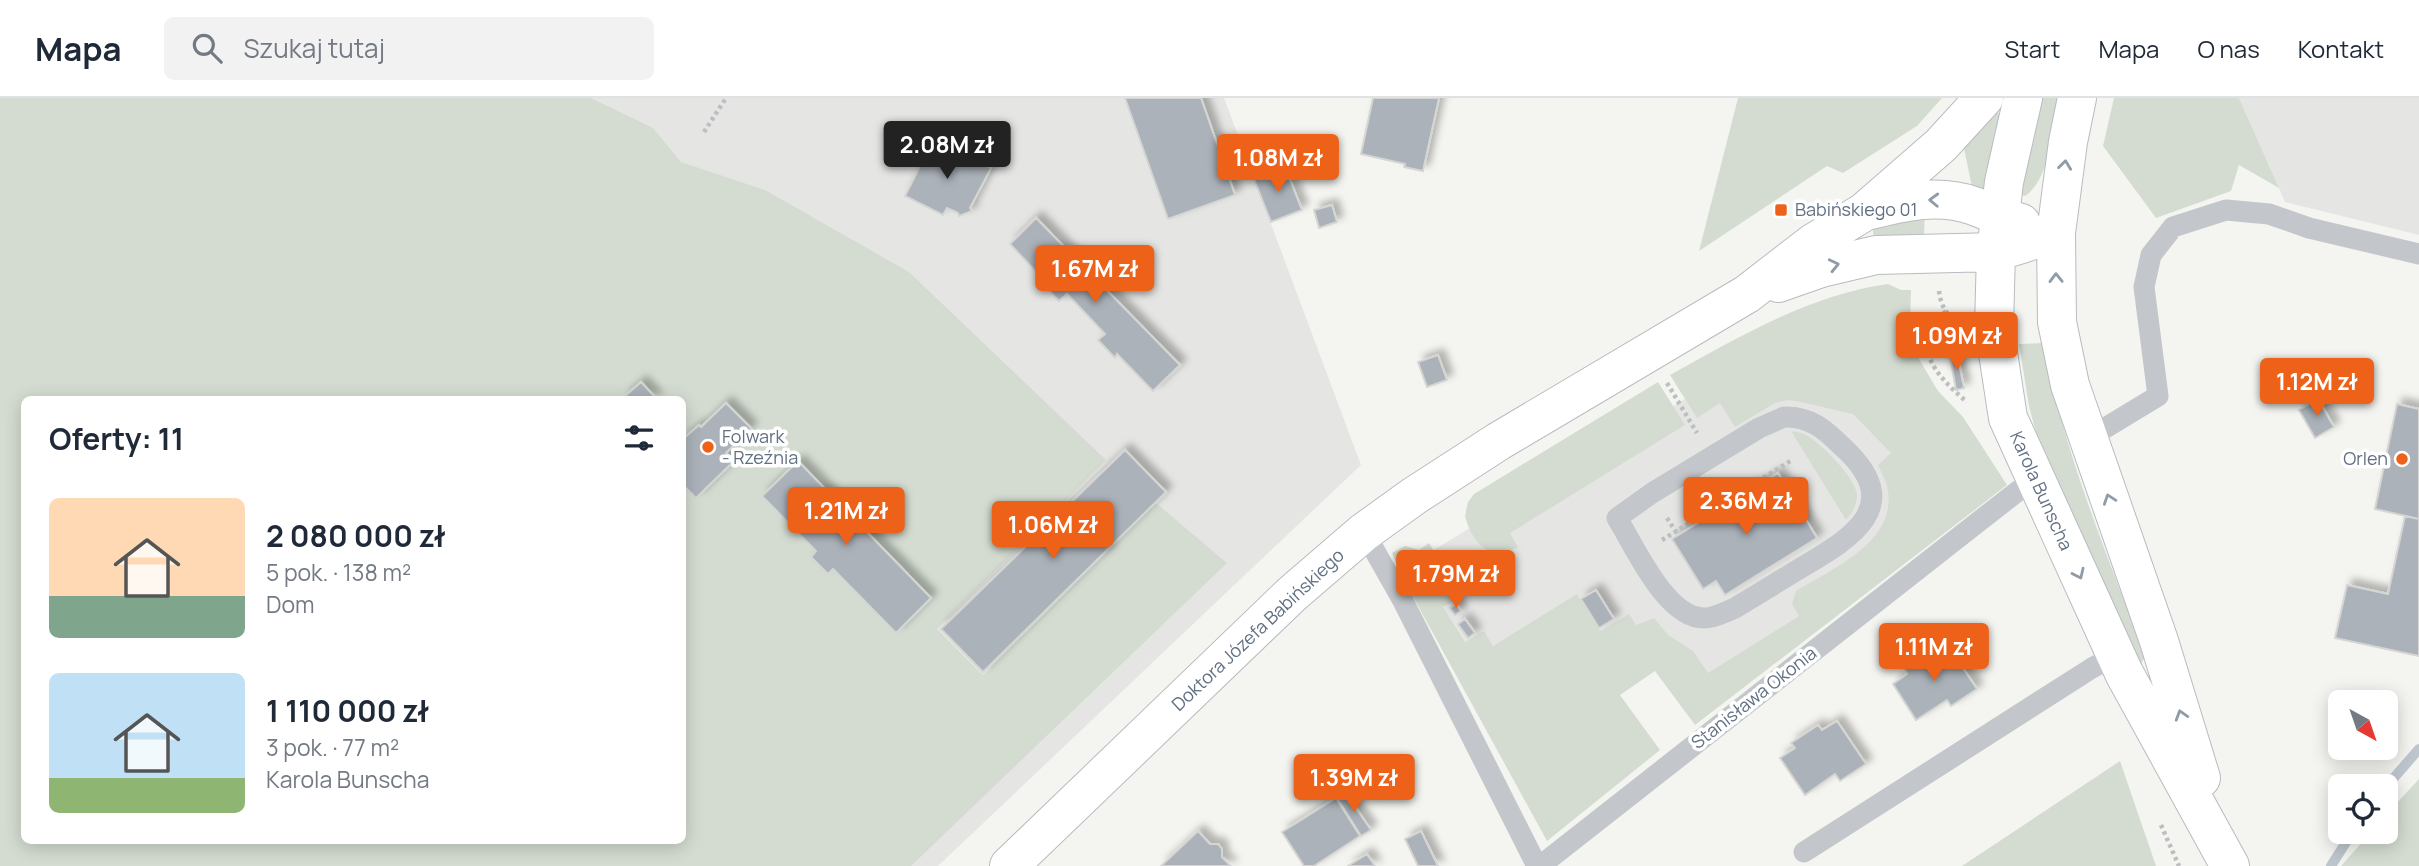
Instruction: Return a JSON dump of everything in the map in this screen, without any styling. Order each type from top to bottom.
[{"type":"street","name":"Doktora Józefa Babińskiego","points":[[1009,866],[1255,629],[1364,533],[1414,496],[1499,441],[1746,294],[1813,243],[1864,212],[1941,145],[1984,98]]},
{"type":"street","name":"Karola Bunscha","points":[[2023,98],[2004,182],[1997,235],[1994,327],[2008,418],[2116,655],[2227,858]]},
{"type":"street","points":[[2056,233],[2068,142],[2077,98]]},
{"type":"street","name":"Doktora Józefa Babińskiego","points":[[1864,212],[1924,199],[1950,200],[1973,205],[1997,235]]},
{"type":"street","name":"Doktora Józefa Babińskiego","points":[[1746,294],[1821,268],[1876,256],[1997,235],[2056,233]]},
{"type":"street","name":"Karola Bunscha","points":[[2056,233],[2057,323],[2070,385],[2158,640],[2227,858]]},
{"type":"lane","points":[[2087,439],[2158,396],[2144,288],[2151,255],[2173,227],[2226,211],[2269,214],[2309,228],[2419,254]]},
{"type":"lane","points":[[1795,417],[1816,423],[1858,462],[1869,485],[1871,507],[1862,526],[1852,535],[1719,615],[1704,618],[1678,610],[1668,601],[1639,554],[1617,518],[1651,493],[1773,420],[1795,417]]},
{"type":"lane","name":"Stanisława Okonia","points":[[1539,866],[2018,491],[2036,481]]},
{"type":"lane","points":[[1364,533],[1402,599],[1539,866]]},
{"type":"lane","points":[[1804,852],[2116,655]]},
{"type":"path","points":[[704,132],[726,98]]},
{"type":"path","points":[[1946,311],[1931,328],[1927,350],[1932,364],[1949,387],[1973,408]]},
{"type":"path","points":[[1661,374],[1697,433]]},
{"type":"path","points":[[1639,554],[1793,460]]},
{"type":"shaded area","points":[[0,98],[1224,98],[1361,465],[938,866],[0,866]]},
{"type":"shaded area","points":[[0,98],[591,98],[653,128],[681,162],[765,190],[909,272],[1106,460],[937,629],[983,675],[1156,503],[1227,563],[911,866],[0,866]]},
{"type":"shaded area","points":[[1738,98],[1942,98],[1917,126],[1843,173],[1827,166],[1699,251]]},
{"type":"shaded area","points":[[2035,98],[2059,98],[2053,137],[2045,165],[2040,178],[2025,196],[2019,194]]},
{"type":"shaded area","points":[[2114,98],[2239,98],[2279,188],[2239,165],[2231,191],[2156,218],[2103,146]]},
{"type":"shaded area","points":[[2239,98],[2419,98],[2419,235],[2285,202]]},
{"type":"shaded area","points":[[1994,110],[2001,115],[1987,190],[1973,191],[1963,144]]},
{"type":"shaded area","points":[[1925,212],[1924,234],[1877,237],[1873,234],[1873,228]]},
{"type":"shaded area","points":[[1888,284],[1901,290],[1911,290],[1910,326],[1919,359],[1938,391],[1963,417],[2007,485],[1695,725],[1655,671],[1620,695],[1660,750],[1547,841],[1406,584],[1392,553],[1405,546],[1419,550],[1429,543],[1462,596],[1443,607],[1465,642],[1484,631],[1493,646],[1577,594],[1600,631],[1629,614],[1636,625],[1654,618],[1668,635],[1693,651],[1708,673],[1799,616],[1792,604],[1796,591],[1844,562],[1874,537],[1883,522],[1888,505],[1887,486],[1878,465],[1891,453],[1853,414],[1801,402],[1788,400],[1775,403],[1735,427],[1720,403],[1697,418],[1670,375],[1775,319],[1830,298]]},
{"type":"shaded area","points":[[2045,343],[2062,423],[2145,657],[2141,664],[2138,664],[2043,459],[2029,406],[2019,344]]},
{"type":"shaded area","points":[[1773,346],[1888,384],[1917,528],[1712,683],[1644,631],[1464,664],[1407,566]]},
{"type":"shaded area","points":[[1658,382],[1685,425],[1510,533],[1518,547],[1499,553],[1484,548],[1477,542],[1465,516],[1468,502],[1474,494]]},
{"type":"shaded area","points":[[1791,431],[1814,440],[1851,480],[1857,499],[1846,520]]},
{"type":"shaded area","points":[[2120,761],[2156,866],[1962,866]]},
{"type":"shaded area","points":[[2419,779],[2419,866],[2341,866],[2360,844],[2398,844],[2398,802]]},
{"type":"building","points":[[1125,98],[1201,98],[1235,195],[1168,219]]},
{"type":"building","points":[[1373,98],[1439,98],[1423,171],[1361,154]]},
{"type":"building","points":[[933,140],[991,168],[970,208],[972,211],[959,216],[947,208],[943,215],[905,196]]},
{"type":"building","points":[[1285,167],[1302,210],[1271,222],[1254,179]]},
{"type":"building","points":[[1332,205],[1337,222],[1319,228],[1314,210]]},
{"type":"building","points":[[1036,218],[1180,365],[1153,391],[1117,354],[1115,358],[1098,340],[1105,334],[1067,294],[1059,301],[1043,284],[1045,281],[1010,244]]},
{"type":"building","points":[[1957,354],[1964,388],[1956,390],[1950,356]]},
{"type":"building","points":[[1438,355],[1447,380],[1427,387],[1418,362]]},
{"type":"building","points":[[641,382],[654,396],[625,396]]},
{"type":"building","points":[[2318,399],[2334,427],[2315,438],[2299,410]]},
{"type":"building","name":"Folwark - Rzeźnia","points":[[726,403],[751,428],[726,453],[734,461],[696,498],[686,488],[686,436],[699,425],[701,427]]},
{"type":"building","name":"Orlen","points":[[2397,404],[2419,409],[2419,519],[2375,509]]},
{"type":"building","points":[[1125,450],[1166,492],[983,672],[941,629]]},
{"type":"building","points":[[798,461],[931,598],[896,633],[833,569],[828,574],[811,557],[816,551],[762,496]]},
{"type":"building","points":[[1778,473],[1817,538],[1725,595],[1716,581],[1703,589],[1672,539]]},
{"type":"building","points":[[2405,516],[2419,519],[2419,656],[2335,638],[2347,585],[2388,594]]},
{"type":"building","points":[[1596,590],[1614,619],[1599,628],[1581,599]]},
{"type":"building","points":[[1456,604],[1461,611],[1455,615],[1450,608]]},
{"type":"building","points":[[1465,619],[1475,633],[1468,638],[1458,624]]},
{"type":"building","points":[[1948,646],[1977,689],[1951,706],[1947,700],[1916,720],[1893,684],[1907,674],[1904,668],[1930,650],[1934,656]]},
{"type":"building","points":[[1837,721],[1866,764],[1840,781],[1835,774],[1805,795],[1780,758],[1795,748],[1791,743],[1818,725],[1822,730]]},
{"type":"building","points":[[1345,792],[1371,830],[1361,836],[1337,798]]},
{"type":"building","points":[[1336,798],[1360,836],[1314,866],[1304,866],[1282,832]]},
{"type":"building","points":[[1198,831],[1210,844],[1218,844],[1222,849],[1222,857],[1231,866],[1161,866]]},
{"type":"building","points":[[1421,831],[1438,866],[1418,866],[1405,839]]},
{"type":"building","points":[[1367,854],[1375,866],[1348,866]]},
{"type":"waterway","points":[[2397,774],[2419,749]]},
{"type":"waterway","points":[[2331,866],[2345,844]]},
{"type":"place","name":"Babińskiego 01","points":[[1781,210]]},
{"type":"place","name":"Folwark - Rzeźnia","points":[[708,447]]},
{"type":"place","name":"Orlen","points":[[2402,459]]}]
